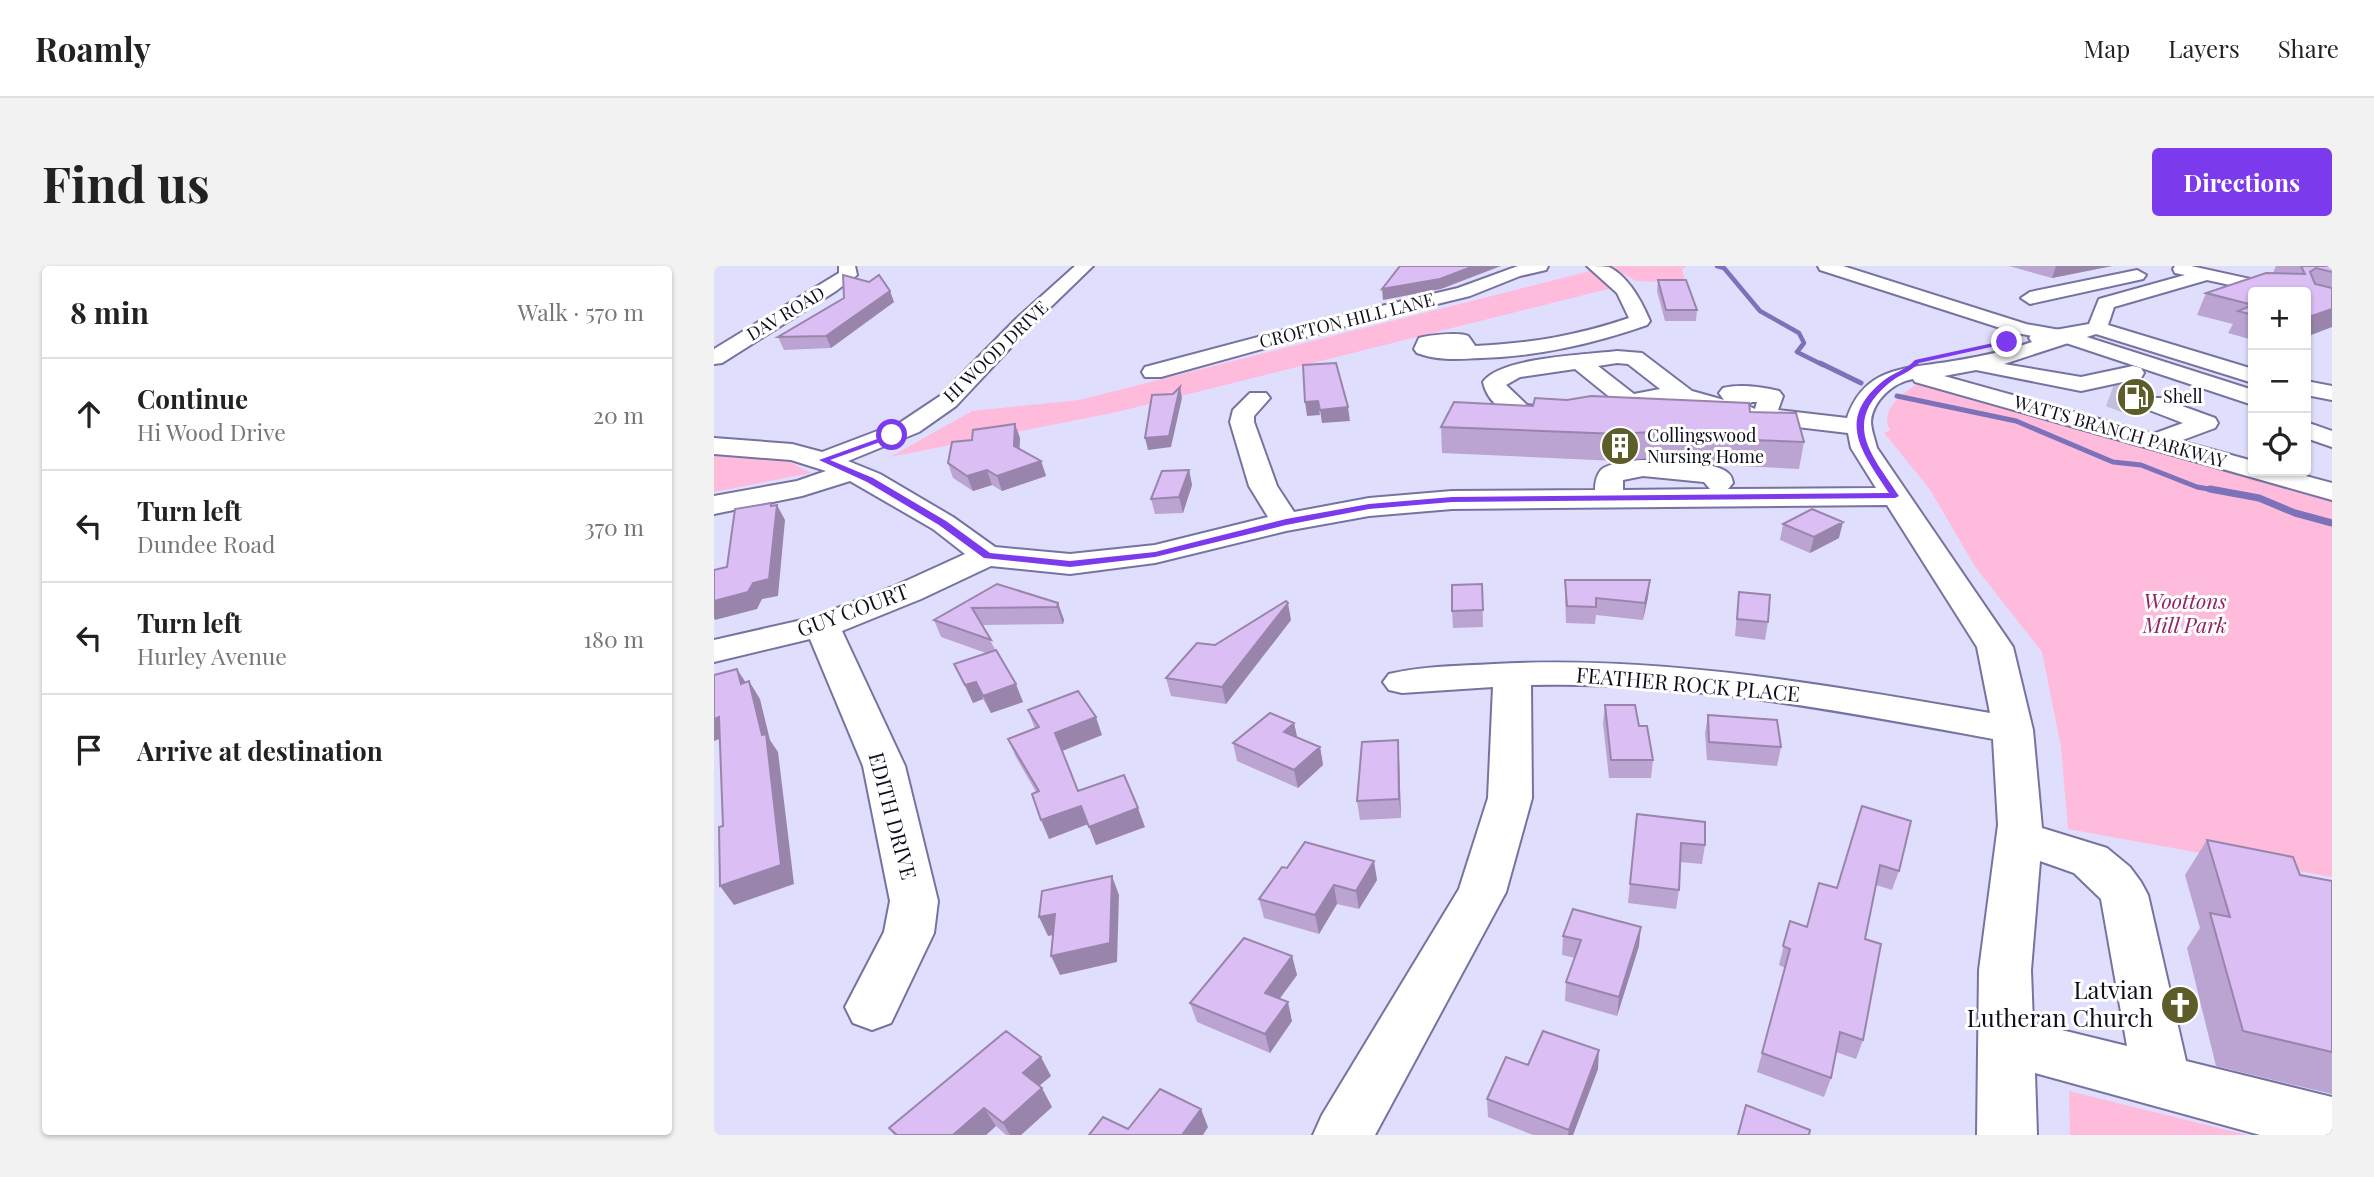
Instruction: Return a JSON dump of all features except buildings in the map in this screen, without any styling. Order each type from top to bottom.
[{"type":"street","name":"DAV ROAD","points":[[714,358],[848,275],[847,266]]},
{"type":"street","name":"HI WOOD DRIVE","points":[[823,460],[864,447],[910,427],[948,401],[1023,323],[1085,266]]},
{"type":"street","name":"CROFTON HILL LANE","points":[[1153,372],[1329,324],[1464,292],[1514,272],[1540,266]]},
{"type":"street","points":[[1469,353],[1567,343],[1640,321],[1635,304],[1614,276],[1595,266]]},
{"type":"street","points":[[1826,266],[2042,337],[2248,397]]},
{"type":"street","points":[[2030,298],[2174,267],[2262,287]]},
{"type":"street","points":[[2097,328],[2106,303],[2205,275]]},
{"type":"street","points":[[2007,1135],[2005,970],[2020,825],[2013,730],[1995,647],[1864,448],[1859,418],[1872,395],[1889,380],[1907,372],[1917,362],[2097,328],[2248,374]]},
{"type":"street","points":[[1907,372],[1936,371],[1969,364],[2042,337]]},
{"type":"street","points":[[2042,337],[2131,393],[2206,424],[2155,442]]},
{"type":"street","points":[[1579,415],[1520,412],[1496,390],[1494,382],[1514,371],[1617,357],[1634,358],[1684,396]]},
{"type":"street","points":[[1578,362],[1630,402],[1655,396],[1684,396],[1860,427]]},
{"type":"street","points":[[1969,364],[2131,393],[2212,399],[2248,411]]},
{"type":"street","name":"WATTS BRANCH PARKWAY","points":[[1907,372],[2332,492]]},
{"type":"street","points":[[2311,389],[2332,393]]},
{"type":"street","points":[[2131,393],[2212,399]]},
{"type":"street","points":[[1258,398],[1242,415],[1242,422],[1263,486],[1286,522]]},
{"type":"street","points":[[2311,417],[2332,423]]},
{"type":"street","points":[[2311,432],[2332,439]]},
{"type":"street","points":[[714,446],[792,452],[823,460],[870,480],[943,523],[987,556],[1070,564],[1155,554],[1286,522],[1369,507],[1452,500],[1895,496]]},
{"type":"street","points":[[714,505],[802,488],[851,472]]},
{"type":"street","name":"GUY COURT","points":[[714,651],[822,626],[909,592],[987,556]]},
{"type":"street","name":"EDITH DRIVE","points":[[822,626],[884,766],[914,901],[909,933],[872,1007]]},
{"type":"street","points":[[1343,1135],[1482,892],[1510,797],[1512,674]]},
{"type":"street","name":"FEATHER ROCK PLACE","points":[[1402,682],[1512,674],[1599,674],[1765,687],[2013,730]]},
{"type":"street","points":[[2018,839],[2092,860],[2110,873],[2124,895],[2162,1082]]},
{"type":"street","points":[[2006,1041],[2332,1126]]},
{"type":"green space","points":[[1609,266],[1686,266],[1682,270],[1686,283],[1636,281]]},
{"type":"green space","points":[[1590,271],[1612,288],[1117,412],[890,457],[972,411],[1079,400]]},
{"type":"green space","name":"Woottons Mill Park","points":[[1923,381],[2332,502],[2332,877],[2068,829],[2061,747],[2042,652],[1976,568],[1929,488],[1884,433],[1890,430],[1887,422],[1891,407],[1909,389]]},
{"type":"green space","points":[[714,453],[790,462],[811,473],[714,492]]},
{"type":"green space","points":[[2069,1091],[2247,1135],[2070,1135]]},
{"type":"waterway","points":[[1717,266],[1724,268],[1760,311],[1799,333],[1804,343],[1797,352],[1823,365]]},
{"type":"waterway","points":[[1820,363],[1861,383]]},
{"type":"waterway","points":[[1897,396],[2016,421],[2113,462],[2141,465],[2197,487],[2220,491]]},
{"type":"waterway","points":[[2210,489],[2259,498],[2295,513],[2332,523]]},
{"type":"tunnel","points":[[2110,395],[2140,406]]},
{"type":"place","name":"Shell","points":[[2136,397]]},
{"type":"place","name":"Collingswood Nursing Home","points":[[1620,446]]},
{"type":"place","name":"Latvian Lutheran Church","points":[[2180,1005]]},
{"type":"route","points":[[892,435],[823,460],[870,480],[943,523],[987,556],[1070,564],[1155,554],[1286,522],[1369,507],[1452,500],[1895,496],[1864,448],[1859,418],[1872,395],[1889,380],[1907,372],[1917,362],[2007,342]]}]
